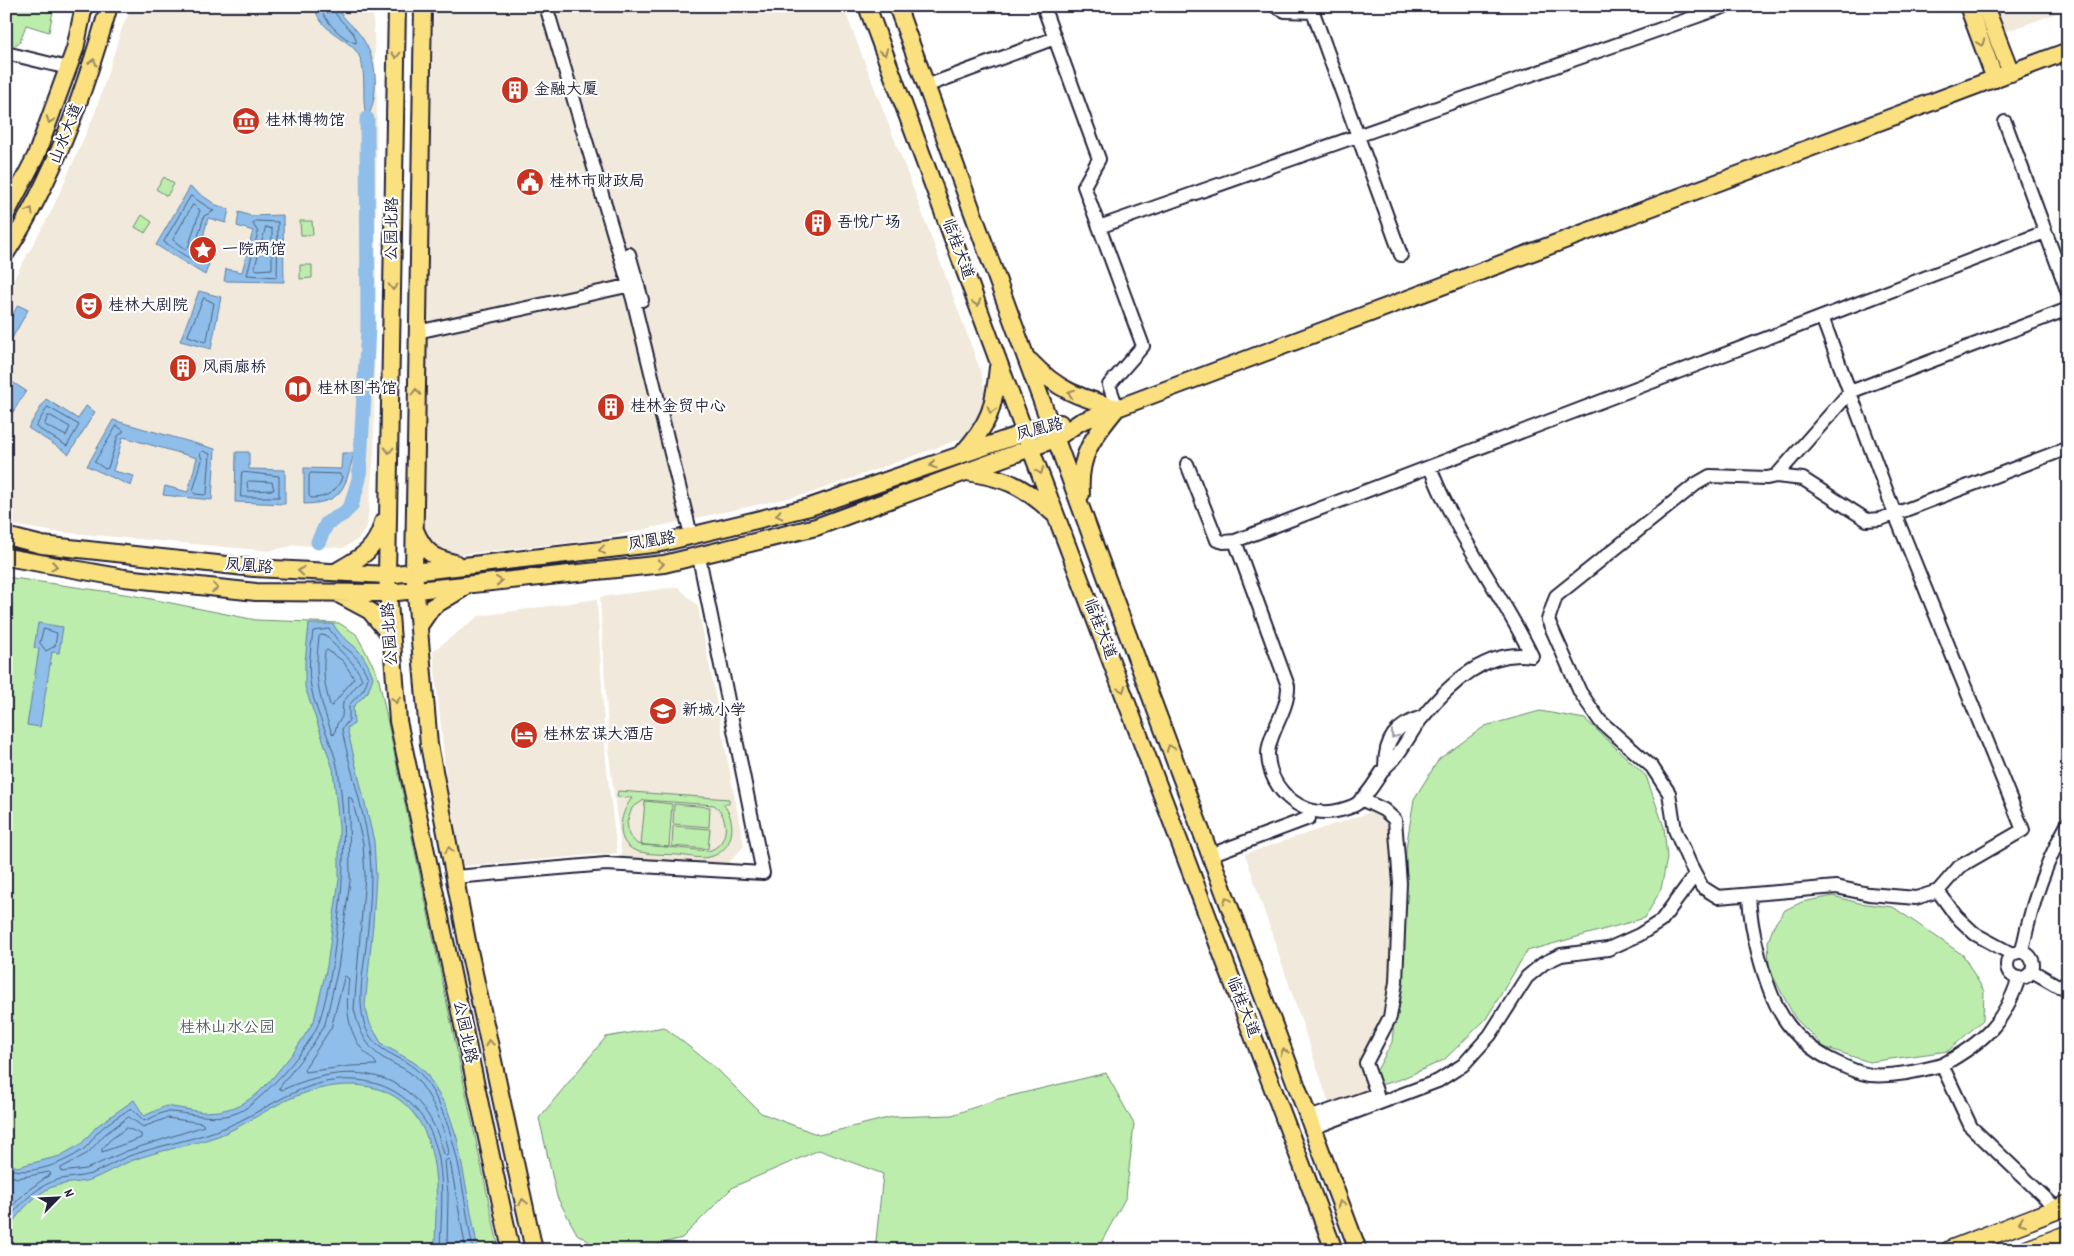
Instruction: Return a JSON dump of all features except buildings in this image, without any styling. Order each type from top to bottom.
[{"type":"highway","points":[[1951,1250],[2062,1207]]},
{"type":"highway","points":[[2035,1249],[2068,1235]]},
{"type":"main road","name":"山水大道","points":[[6,214],[36,156],[75,49],[84,6]]},
{"type":"main road","name":"山水大道","points":[[6,253],[54,168],[88,80],[109,6]]},
{"type":"main road","name":"公园北路","points":[[397,6],[387,575],[398,721],[511,1250]]},
{"type":"main road","name":"公园北路","points":[[423,6],[414,571],[429,745],[534,1250]]},
{"type":"main road","name":"临桂大道","points":[[867,6],[1056,516],[1334,1250]]},
{"type":"main road","name":"临桂大道","points":[[897,6],[1082,510],[1358,1250]]},
{"type":"main road","points":[[1968,6],[1995,79]]},
{"type":"main road","points":[[1985,6],[2011,73]]},
{"type":"main road","name":"凤凰路","points":[[6,557],[124,578],[256,592],[388,593],[664,564],[699,557],[816,527],[964,472],[1028,440],[2068,51]]},
{"type":"main road","points":[[1025,356],[1044,376],[1064,391],[1117,408],[1093,440],[1082,463],[1080,478],[1082,510]]},
{"type":"main road","points":[[961,455],[987,423],[995,399],[999,362]]},
{"type":"main road","name":"凤凰路","points":[[6,536],[42,545],[254,568],[387,575],[661,543],[810,507],[961,455],[1028,440]]},
{"type":"main road","points":[[964,472],[992,476],[1016,484],[1031,493],[1056,516]]},
{"type":"main road","points":[[334,572],[367,553],[379,539],[388,503]]},
{"type":"main road","points":[[415,529],[420,543],[432,556],[444,561],[470,565]]},
{"type":"main road","points":[[419,626],[432,607],[446,597],[472,584]]},
{"type":"main road","points":[[333,593],[352,600],[370,612],[391,636]]},
{"type":"street","points":[[546,6],[633,281]]},
{"type":"street","points":[[554,6],[633,281],[694,534]]},
{"type":"street","points":[[1043,6],[1099,159],[1084,186],[1142,346],[1109,386],[1117,408]]},
{"type":"street","points":[[1275,6],[1285,11],[1313,12],[1401,256]]},
{"type":"street","points":[[1099,227],[1726,6]]},
{"type":"street","points":[[926,86],[1054,38]]},
{"type":"street","points":[[6,53],[68,68]]},
{"type":"street","points":[[2005,122],[2068,292]]},
{"type":"street","points":[[1187,464],[1217,540],[1224,542],[1235,541],[2045,232]]},
{"type":"street","points":[[417,330],[633,281]]},
{"type":"street","points":[[1776,476],[1850,392],[2068,309]]},
{"type":"street","points":[[1822,317],[1895,514],[2024,830],[1959,867],[1938,891],[1916,898],[1869,894],[1836,888],[1718,897],[1702,887],[1695,875],[1675,830],[1669,794],[1652,768],[1600,721],[1580,692],[1548,620],[1556,596],[1696,484],[1710,476],[1767,478],[1776,476],[1803,479],[1867,520],[1880,519],[1895,514],[2068,448]]},
{"type":"street","points":[[1235,541],[1288,686],[1287,700],[1268,753],[1275,780],[1294,803],[1306,811],[1332,813],[1350,808],[1361,800],[1385,767],[1385,750],[1391,738],[1410,721],[1422,717],[1465,674],[1475,667],[1508,655],[1532,656],[1518,628],[1438,489],[1430,467]]},
{"type":"street","points":[[455,877],[606,864],[763,873],[699,557]]},
{"type":"street","points":[[1311,1123],[1377,1094],[1366,1063],[1388,1022],[1394,1000],[1400,918],[1395,820],[1384,810],[1361,800]]},
{"type":"street","points":[[1210,854],[1309,818]]},
{"type":"street","points":[[1938,891],[1956,916],[1975,934],[2017,953],[2030,956],[2033,966],[2032,971],[2024,977],[2014,976],[2007,968],[2008,958],[2017,953],[2032,904],[2052,850],[2068,824]]},
{"type":"street","points":[[1311,1123],[1438,1081],[1463,1065],[1490,1035],[1527,977],[1544,963],[1561,955],[1608,949],[1639,935],[1661,921],[1695,875]]},
{"type":"street","points":[[1749,896],[1750,922],[1765,983],[1777,1009],[1790,1030],[1814,1052],[1846,1068],[1870,1075],[1919,1071],[1942,1065],[1964,1052],[1989,1032],[2010,1005],[2019,978]]},
{"type":"street","points":[[2032,971],[2058,986],[2068,988]]},
{"type":"street","points":[[1942,1065],[1971,1127],[2062,1207]]},
{"type":"shaded area","name":"一院两馆","points":[[134,6],[367,6],[373,15],[377,94],[374,454],[367,527],[357,540],[343,548],[296,545],[269,551],[49,531],[6,524],[6,293],[51,212],[95,113],[124,22]]},
{"type":"shaded area","points":[[434,6],[843,6],[981,372],[985,392],[984,412],[969,436],[811,493],[600,539],[453,555],[440,552],[430,543],[422,524]]},
{"type":"shaded area","points":[[1995,6],[2068,6],[2068,9],[2002,33]]},
{"type":"shaded area","name":"新城小学","points":[[678,587],[698,606],[744,846],[727,865],[622,857],[610,763],[600,597]]},
{"type":"shaded area","points":[[597,599],[606,761],[617,853],[463,866],[446,775],[433,651],[479,616]]},
{"type":"shaded area","points":[[1380,809],[1392,824],[1393,997],[1367,1055],[1377,1099],[1333,1115],[1245,854]]},
{"type":"green space","points":[[6,6],[54,6],[49,32],[26,25],[20,42],[12,47],[6,45]]},
{"type":"green space","points":[[164,177],[174,184],[167,196],[156,189]]},
{"type":"green space","points":[[142,215],[152,222],[145,233],[135,227]]},
{"type":"green space","points":[[300,221],[312,221],[313,235],[301,235]]},
{"type":"green space","points":[[300,265],[312,265],[312,278],[300,279]]},
{"type":"green space","name":"桂林山水公园","points":[[6,577],[131,595],[256,620],[339,623],[356,634],[379,680],[499,1250],[6,1250]]},
{"type":"green space","points":[[1540,711],[1585,719],[1646,776],[1664,827],[1667,858],[1661,889],[1645,918],[1527,951],[1486,1019],[1444,1060],[1399,1080],[1380,1085],[1376,1072],[1392,1042],[1405,908],[1406,848],[1414,799],[1439,759],[1485,726]]},
{"type":"green space","points":[[618,791],[729,799],[729,804],[723,804],[732,825],[730,840],[720,852],[705,858],[654,854],[631,849],[622,836],[621,829],[624,812],[632,798],[617,797]],"holes":[[[644,800],[714,805],[723,816],[725,830],[724,837],[720,843],[708,851],[637,844],[629,835],[627,822],[632,808]]]},
{"type":"green space","points":[[645,801],[672,804],[669,847],[641,845]]},
{"type":"green space","points":[[674,804],[710,807],[709,827],[673,824]]},
{"type":"green space","points":[[673,826],[710,829],[708,849],[672,846]]},
{"type":"green space","points":[[1833,896],[1859,903],[1893,907],[1963,955],[1984,991],[1983,1020],[1948,1051],[1869,1062],[1824,1047],[1795,1018],[1769,969],[1768,942],[1774,925],[1785,910],[1802,902]]},
{"type":"green space","points":[[664,1027],[716,1068],[761,1113],[819,1135],[892,1117],[952,1115],[998,1099],[1106,1073],[1134,1124],[1126,1197],[1097,1250],[875,1250],[883,1174],[819,1150],[733,1187],[682,1238],[638,1250],[602,1250],[577,1234],[557,1197],[539,1118],[606,1037]]},
{"type":"water","points":[[315,6],[338,6],[343,16],[364,40],[373,62],[375,73],[374,97],[367,119],[360,58],[351,46],[326,27],[317,14]]},
{"type":"water","points":[[190,187],[216,205],[229,209],[226,223],[208,218],[197,260],[209,264],[205,275],[156,245]]},
{"type":"water","points":[[239,212],[251,216],[283,215],[284,282],[224,281],[226,269],[242,272],[253,231],[237,226]]},
{"type":"water","points":[[199,291],[221,297],[211,349],[180,341]]},
{"type":"water","points":[[18,305],[28,310],[6,349],[6,326]]},
{"type":"water","points":[[6,378],[26,391],[8,420],[6,419]]},
{"type":"water","points":[[46,399],[78,419],[86,406],[95,412],[69,454],[28,428]]},
{"type":"water","points":[[113,420],[215,449],[212,500],[163,495],[165,486],[188,492],[197,458],[123,437],[113,471],[134,476],[131,486],[87,466]]},
{"type":"water","points":[[236,452],[249,452],[249,469],[285,470],[285,504],[235,502]]},
{"type":"water","points":[[342,453],[354,453],[345,484],[341,491],[327,500],[304,504],[304,468],[341,469]]},
{"type":"water","points":[[38,623],[63,627],[59,653],[52,652],[40,727],[27,725],[39,649],[34,648]]},
{"type":"water","points":[[309,624],[333,624],[341,635],[361,654],[373,677],[368,692],[353,707],[354,724],[347,728],[374,841],[376,876],[365,1006],[370,1024],[382,1044],[415,1063],[426,1073],[447,1108],[457,1138],[478,1250],[435,1250],[435,1170],[426,1135],[415,1115],[401,1101],[384,1091],[365,1086],[345,1085],[322,1088],[289,1099],[218,1136],[142,1157],[90,1180],[51,1187],[29,1203],[6,1231],[6,1162],[17,1167],[60,1156],[81,1144],[97,1126],[134,1100],[144,1116],[166,1106],[203,1112],[220,1111],[239,1106],[257,1094],[270,1081],[294,1052],[314,1021],[327,966],[339,879],[339,827],[333,769],[305,687],[305,662]]},
{"type":"waterway","points":[[318,542],[327,523],[343,514],[351,506],[359,479],[368,329],[367,119]]},
{"type":"place","name":"金融大厦","points":[[515,90]]},
{"type":"place","name":"桂林博物馆","points":[[246,121]]},
{"type":"place","name":"桂林市财政局","points":[[530,182]]},
{"type":"place","name":"吾悦广场","points":[[818,223]]},
{"type":"place","name":"一院两馆","points":[[203,250]]},
{"type":"place","name":"桂林大剧院","points":[[89,306]]},
{"type":"place","name":"风雨廊桥","points":[[183,368]]},
{"type":"place","name":"桂林图书馆","points":[[298,389]]},
{"type":"place","name":"桂林金贸中心","points":[[611,407]]},
{"type":"place","name":"新城小学","points":[[663,711]]},
{"type":"place","name":"桂林宏谋大酒店","points":[[524,735]]}]
